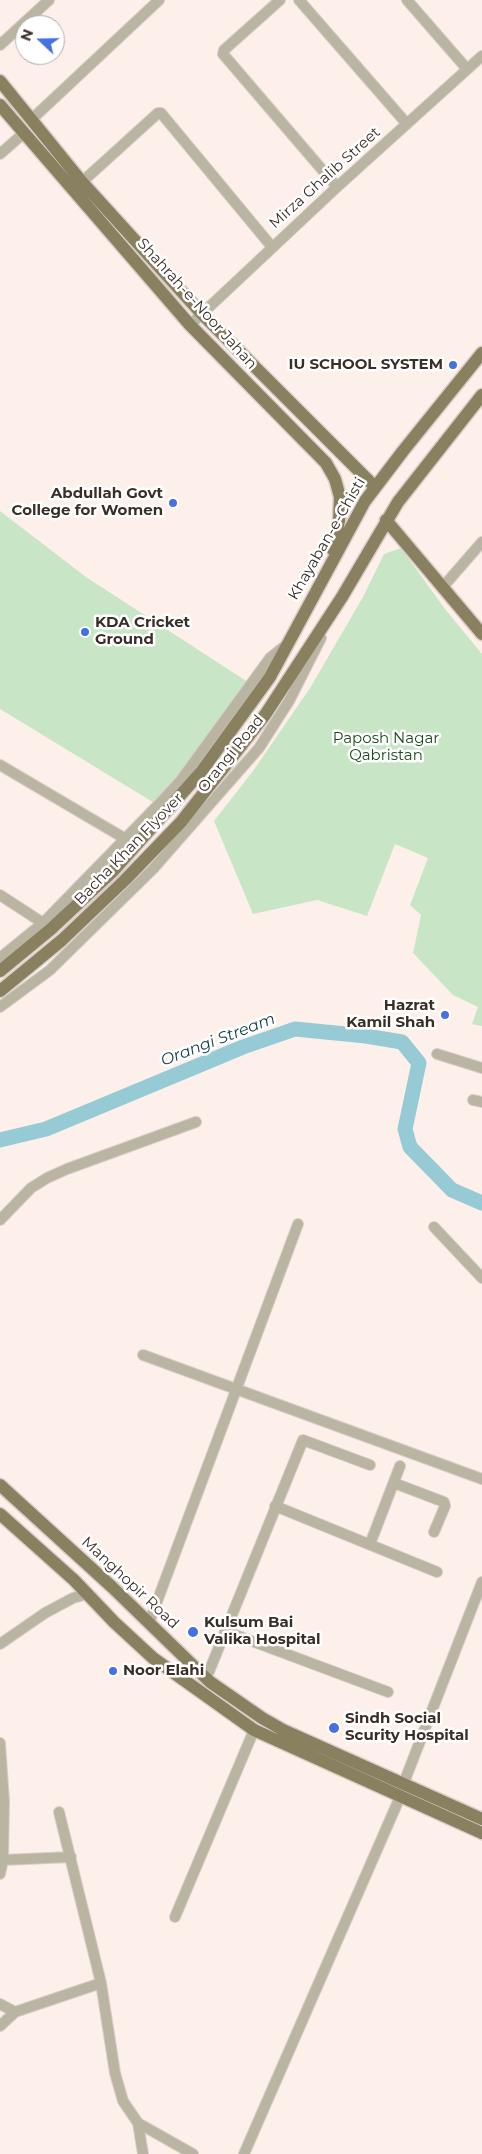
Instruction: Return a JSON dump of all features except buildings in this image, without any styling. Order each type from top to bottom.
[{"type":"main road","name":"Shahrah-e-Noor Jahan","points":[[0,81],[82,182],[201,313],[375,487]]},
{"type":"main road","name":"Shahrah-e-Noor Jahan","points":[[0,105],[190,325],[326,463],[331,471],[340,497],[339,521],[330,564]]},
{"type":"main road","name":"Khayaban-e-Chisti","points":[[251,704],[274,669],[330,564],[375,487],[482,353]]},
{"type":"main road","points":[[342,597],[398,502],[482,395]]},
{"type":"main road","points":[[386,520],[482,634]]},
{"type":"main road","name":"Bacha Khan Flyover","points":[[0,991],[62,940],[125,880],[181,822],[265,715],[342,597]]},
{"type":"main road","name":"Bacha Khan Flyover","points":[[0,971],[51,929],[114,870],[201,772],[251,704]]},
{"type":"main road","name":"Manghopir Road","points":[[0,1485],[117,1592],[206,1679],[262,1718],[283,1730],[482,1833]]},
{"type":"main road","name":"Manghopir Road","points":[[0,1514],[153,1658],[254,1730],[402,1791],[482,1819]]},
{"type":"main road","points":[[87,1594],[98,1594],[104,1589],[106,1582]]},
{"type":"main road","points":[[102,1610],[108,1596],[117,1592]]},
{"type":"street","points":[[0,45],[50,0]]},
{"type":"street","points":[[32,120],[159,0]]},
{"type":"street","points":[[299,0],[407,124]]},
{"type":"street","points":[[407,0],[468,69]]},
{"type":"street","points":[[273,2],[224,50],[223,54],[336,187]]},
{"type":"street","name":"Mirza Ghalib Street","points":[[190,325],[336,187],[482,56]]},
{"type":"street","points":[[82,182],[158,113],[161,113],[272,247]]},
{"type":"street","points":[[0,154],[24,133]]},
{"type":"street","points":[[442,588],[482,542]]},
{"type":"street","name":"Orangi Road","points":[[0,1007],[50,970],[153,869],[259,748],[289,701],[342,597]]},
{"type":"street","name":"Orangi Road","points":[[0,958],[43,923],[181,780],[270,658],[285,646]]},
{"type":"street","points":[[0,765],[117,832],[124,838]]},
{"type":"street","points":[[0,895],[43,923]]},
{"type":"street","points":[[437,1054],[482,1068]]},
{"type":"street","points":[[0,1220],[31,1188],[47,1178],[196,1122]]},
{"type":"street","points":[[149,1623],[298,1224]]},
{"type":"street","points":[[434,1227],[482,1278]]},
{"type":"street","points":[[142,1355],[482,1479]]},
{"type":"street","points":[[206,1679],[303,1440],[370,1465]]},
{"type":"street","points":[[370,1544],[400,1466]]},
{"type":"street","points":[[394,1483],[444,1502],[445,1506],[434,1532]]},
{"type":"street","points":[[275,1506],[437,1572]]},
{"type":"street","points":[[244,2154],[402,1791],[482,1582]]},
{"type":"street","points":[[0,1644],[46,1613],[73,1598],[87,1594]]},
{"type":"street","points":[[225,1631],[388,1692]]},
{"type":"street","points":[[174,1917],[254,1730]]},
{"type":"street","points":[[0,1743],[4,1776],[3,1860],[0,1874]]},
{"type":"street","points":[[60,1812],[101,1983],[120,2092],[123,2101],[138,2123],[143,2154]]},
{"type":"street","points":[[3,1860],[70,1857]]},
{"type":"street","points":[[0,2026],[15,2012],[101,1983]]},
{"type":"street","points":[[0,2004],[15,2012]]},
{"type":"street","points":[[138,2123],[193,2154]]},
{"type":"green space","name":"KDA Cricket Ground","points":[[0,511],[86,577],[254,686],[156,804],[0,709]]},
{"type":"green space","name":"Paposh Nagar Qabristan","points":[[401,548],[445,609],[482,654],[482,1026],[472,1024],[478,1007],[453,995],[413,953],[421,915],[410,905],[428,858],[395,844],[367,916],[317,900],[253,914],[214,821],[253,771],[310,688],[363,597],[384,554]]},
{"type":"waterway","name":"Orangi Stream","points":[[0,1140],[46,1129],[243,1047],[295,1029],[366,1036],[402,1042],[419,1063],[405,1129],[410,1147],[452,1190],[482,1203]]},
{"type":"place","name":"IU SCHOOL SYSTEM","points":[[453,365]]},
{"type":"place","name":"Abdullah Govt College for Women","points":[[173,503]]},
{"type":"place","name":"KDA Cricket Ground","points":[[85,632]]},
{"type":"place","name":"Hazrat Kamil Shah","points":[[445,1015]]},
{"type":"place","name":"Kulsum Bai Valika Hospital","points":[[193,1632]]},
{"type":"place","name":"Noor Elahi","points":[[113,1671]]},
{"type":"place","name":"Sindh Social Scurity Hospital","points":[[334,1728]]}]
